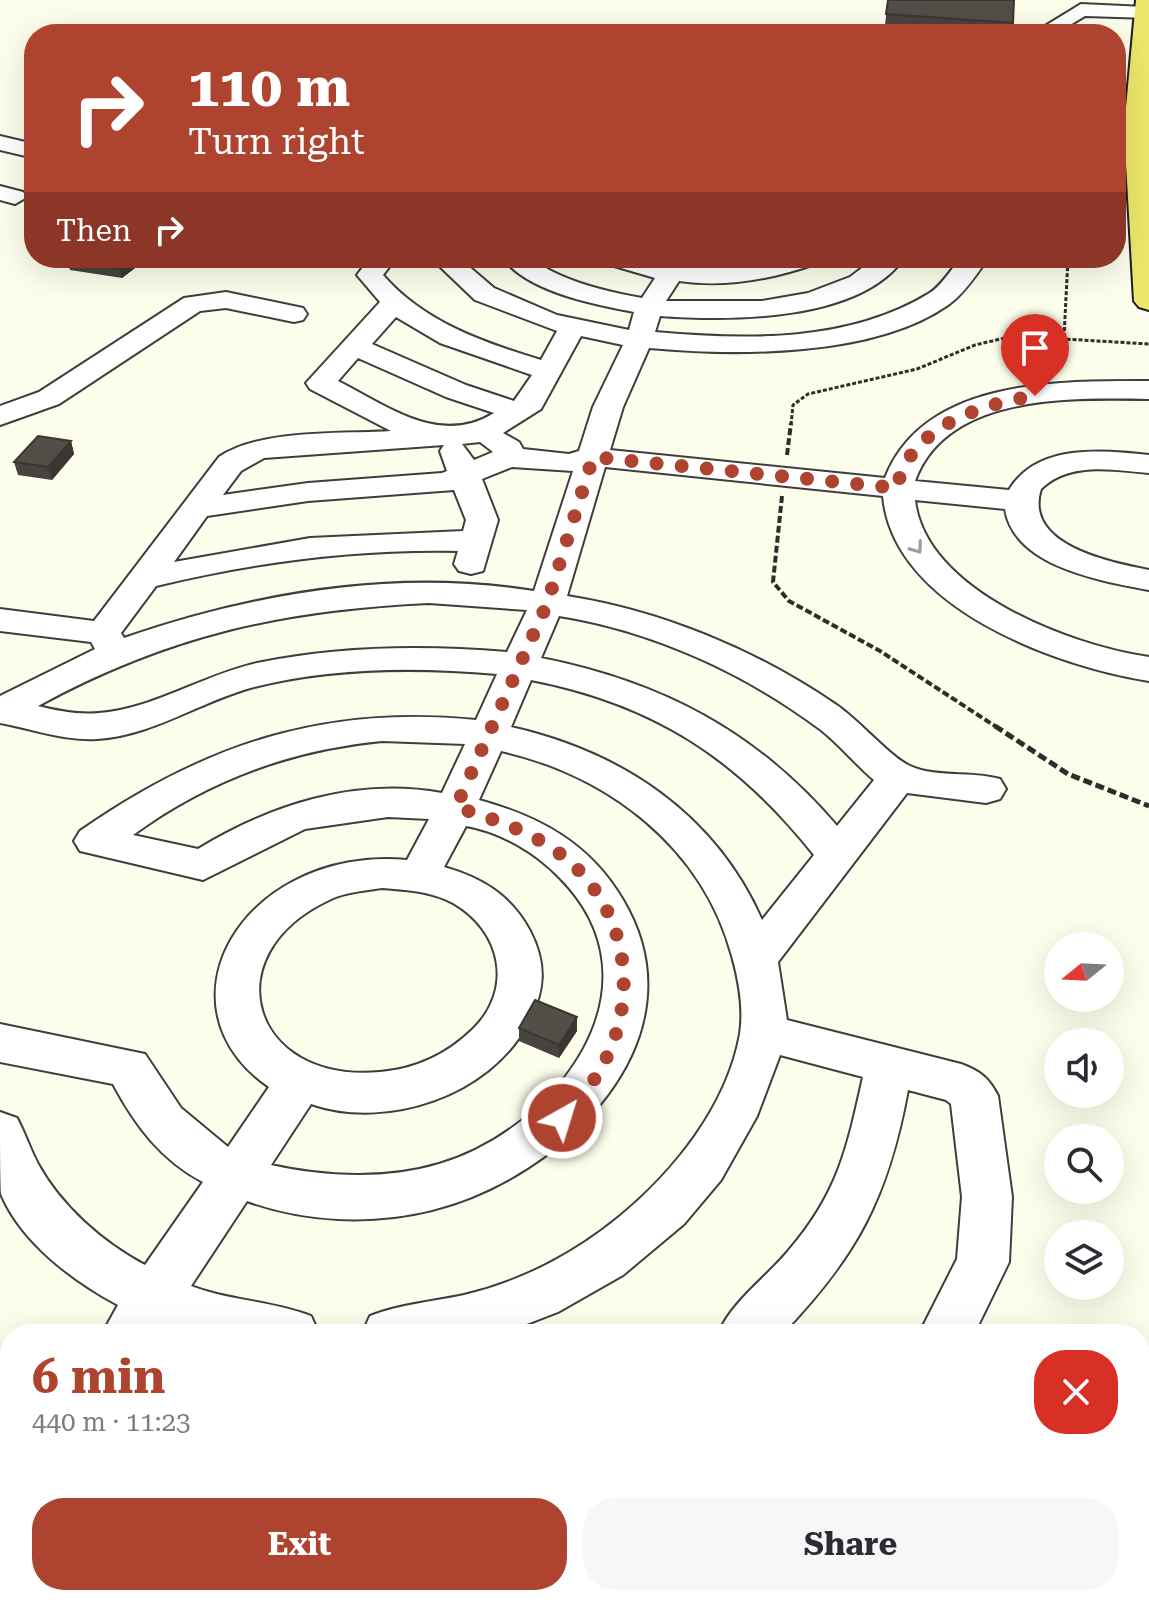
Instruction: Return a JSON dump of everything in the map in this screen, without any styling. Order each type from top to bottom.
[{"type":"main road","points":[[1146,7],[1142,120],[1148,288]]},
{"type":"street","points":[[1058,24],[1081,10],[1146,7]]},
{"type":"street","points":[[0,143],[24,148]]},
{"type":"street","points":[[0,167],[24,154]]},
{"type":"street","points":[[375,268],[370,275],[393,304],[454,338],[547,371]]},
{"type":"street","points":[[454,268],[467,282],[495,299],[572,328],[639,341],[759,345],[857,331],[898,318],[945,293],[968,268]]},
{"type":"street","points":[[531,268],[576,291],[649,307],[715,311],[793,304],[856,284],[878,268]]},
{"type":"street","points":[[420,874],[456,807],[486,734],[547,604],[583,464],[639,341],[649,307],[676,268]]},
{"type":"street","points":[[694,268],[746,274],[770,268]]},
{"type":"street","points":[[0,416],[49,398],[193,304],[226,300],[294,314]]},
{"type":"street","points":[[393,304],[320,383],[439,437],[464,473],[480,509],[478,541],[461,595]]},
{"type":"street","points":[[0,711],[109,643],[144,579],[230,464],[244,454],[263,449],[483,433],[531,403],[572,328]]},
{"type":"street","points":[[354,346],[456,391],[516,411]]},
{"type":"street","points":[[1149,390],[1059,393],[982,407],[926,440],[900,470],[896,497],[919,552],[979,605],[1049,642],[1095,658],[1149,669]]},
{"type":"street","points":[[483,433],[508,448],[509,457]]},
{"type":"street","points":[[198,508],[308,492],[447,482],[509,457],[1022,510]]},
{"type":"street","points":[[1149,464],[1099,460],[1053,468],[1025,488],[1022,510],[1035,534],[1076,561],[1149,580]]},
{"type":"street","points":[[144,579],[278,549],[372,541],[478,541]]},
{"type":"street","points":[[0,620],[109,643],[184,630],[280,607],[392,594],[461,595],[547,604],[613,617],[677,637],[737,662],[795,694],[838,725],[898,777],[986,789]]},
{"type":"street","points":[[0,711],[107,725],[252,676],[312,664],[445,656],[519,664],[636,697],[689,721],[745,758],[794,803],[836,853]]},
{"type":"street","points":[[0,1043],[128,1068],[144,1101],[167,1130],[198,1156],[236,1176],[301,1195],[372,1198],[444,1185],[519,1150],[562,1118],[600,1072],[621,1021],[626,971],[614,924],[589,882],[553,848],[507,823],[456,807],[404,802],[351,805],[298,817],[248,837],[203,865],[95,841],[143,805],[195,775],[266,749],[310,737],[369,729],[428,728],[486,734],[541,747],[592,766],[639,793],[680,826],[714,865],[740,909],[756,959],[763,1032],[737,1112],[694,1181],[630,1243],[547,1293],[456,1324]]},
{"type":"street","points":[[756,959],[898,777]]},
{"type":"street","points":[[382,873],[420,874],[467,892],[488,905],[510,931],[520,963],[518,997],[502,1030],[473,1059],[434,1081],[389,1093],[343,1093],[300,1081],[268,1061],[246,1034],[236,1002],[239,970],[253,940],[276,913],[307,892],[343,878],[382,873]]},
{"type":"street","points":[[763,1032],[889,1068],[961,1084],[974,1096],[987,1197],[983,1262],[951,1324]]},
{"type":"street","points":[[755,1324],[789,1291],[843,1220],[873,1146],[889,1068]]},
{"type":"street","points":[[141,1317],[300,1081]]},
{"type":"street","points":[[0,1133],[7,1157],[40,1212],[141,1317],[197,1324]]},
{"type":"path","points":[[1064,337],[1067,268]]},
{"type":"path","points":[[1149,344],[1013,336],[991,340],[917,369],[808,394],[793,405],[773,582],[789,601],[892,659],[1068,774],[1149,806]]},
{"type":"building","points":[[888,0],[1014,0],[1013,23],[886,14]]},
{"type":"building","points":[[38,436],[71,441],[48,467],[14,462]]},
{"type":"building","points":[[535,1000],[577,1017],[559,1045],[519,1028]]},
{"type":"route","points":[[562,1118],[600,1072],[621,1021],[626,971],[614,924],[589,882],[553,848],[507,823],[456,807],[486,734],[547,604],[593,457],[897,488],[900,470],[912,454],[955,420],[982,407],[1035,396]]}]
